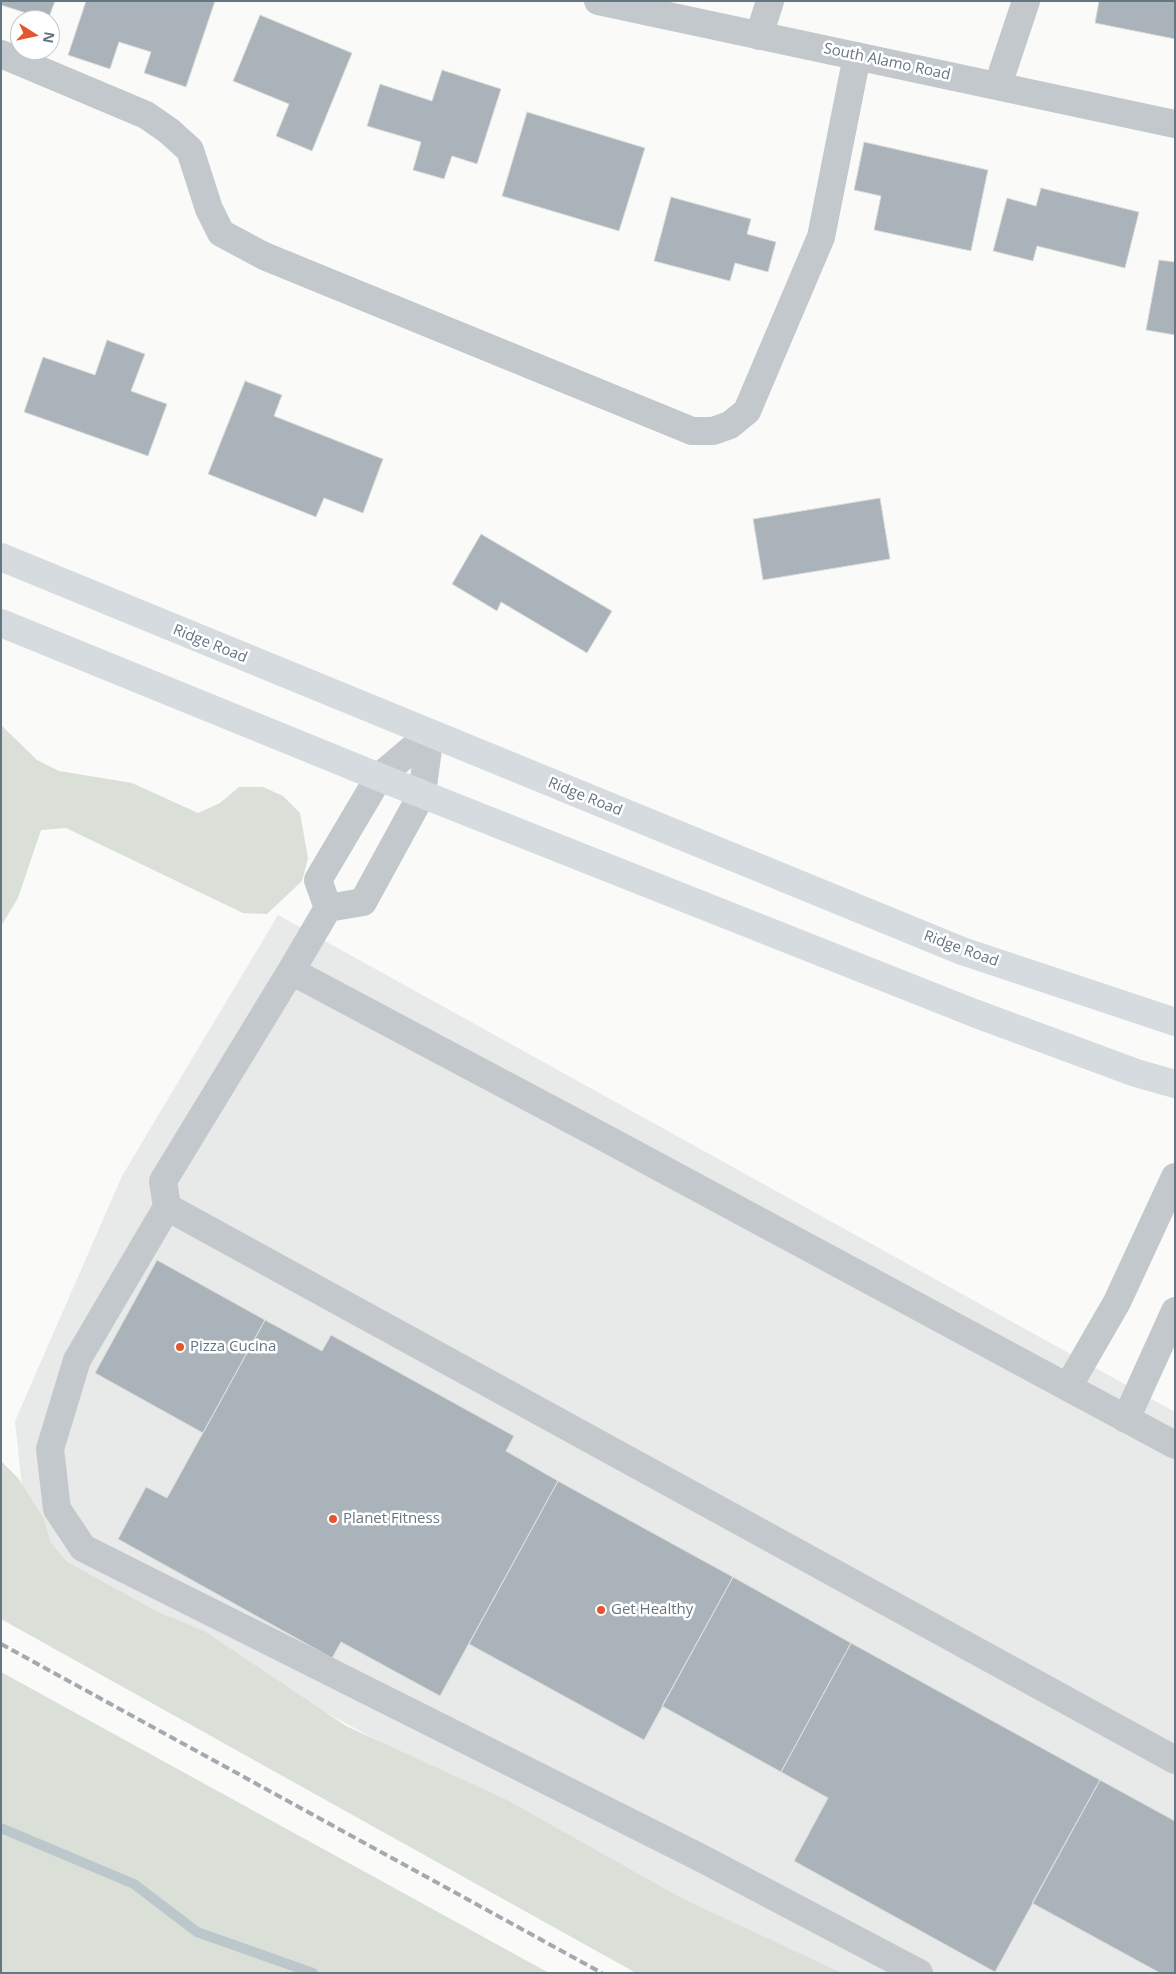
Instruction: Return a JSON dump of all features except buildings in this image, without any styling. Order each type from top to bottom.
[{"type":"main road","name":"Ridge Road","points":[[1,557],[962,951],[1175,1022]]},
{"type":"main road","points":[[1,624],[379,777],[974,1013],[1136,1073],[1175,1084]]},
{"type":"street","name":"South Alamo Road","points":[[598,1],[1175,124]]},
{"type":"street","points":[[758,36],[770,1]]},
{"type":"street","points":[[998,86],[1026,1]]},
{"type":"street","points":[[1,54],[146,115],[169,131],[190,150],[209,209],[221,233],[264,256],[692,431],[713,431],[730,425],[747,411],[821,237],[857,56]]},
{"type":"street","points":[[328,908],[318,880],[379,777],[430,734]]},
{"type":"street","points":[[430,734],[422,794],[363,902],[328,908],[163,1181],[167,1207],[77,1360],[50,1449],[58,1509],[83,1548],[700,1858],[919,1973]]},
{"type":"street","points":[[291,971],[1175,1445]]},
{"type":"street","points":[[1068,1387],[1116,1302],[1175,1177]]},
{"type":"street","points":[[167,1207],[1175,1760]]},
{"type":"street","points":[[1126,1419],[1175,1311]]},
{"type":"shaded area","points":[[1,725],[37,760],[59,771],[132,783],[198,813],[220,803],[239,787],[263,787],[283,796],[300,813],[308,858],[302,881],[267,914],[243,913],[66,828],[41,830],[18,898],[1,926]]},
{"type":"shaded area","points":[[278,915],[1175,1412],[1175,1973],[810,1973],[29,1553],[15,1421],[122,1176]]},
{"type":"shaded area","points":[[1,1461],[18,1478],[44,1519],[50,1542],[67,1562],[158,1612],[204,1631],[346,1726],[507,1800],[683,1899],[842,1973],[636,1973],[1,1619]]},
{"type":"shaded area","points":[[1,1672],[549,1973],[1,1973]]},
{"type":"waterway","points":[[1,1828],[134,1884],[197,1932],[313,1973]]},
{"type":"railway","points":[[1,1644],[602,1973]]},
{"type":"place","name":"Pizza Cucina","points":[[180,1347]]},
{"type":"place","name":"Planet Fitness","points":[[333,1519]]},
{"type":"place","name":"Get Healthy","points":[[601,1610]]}]
